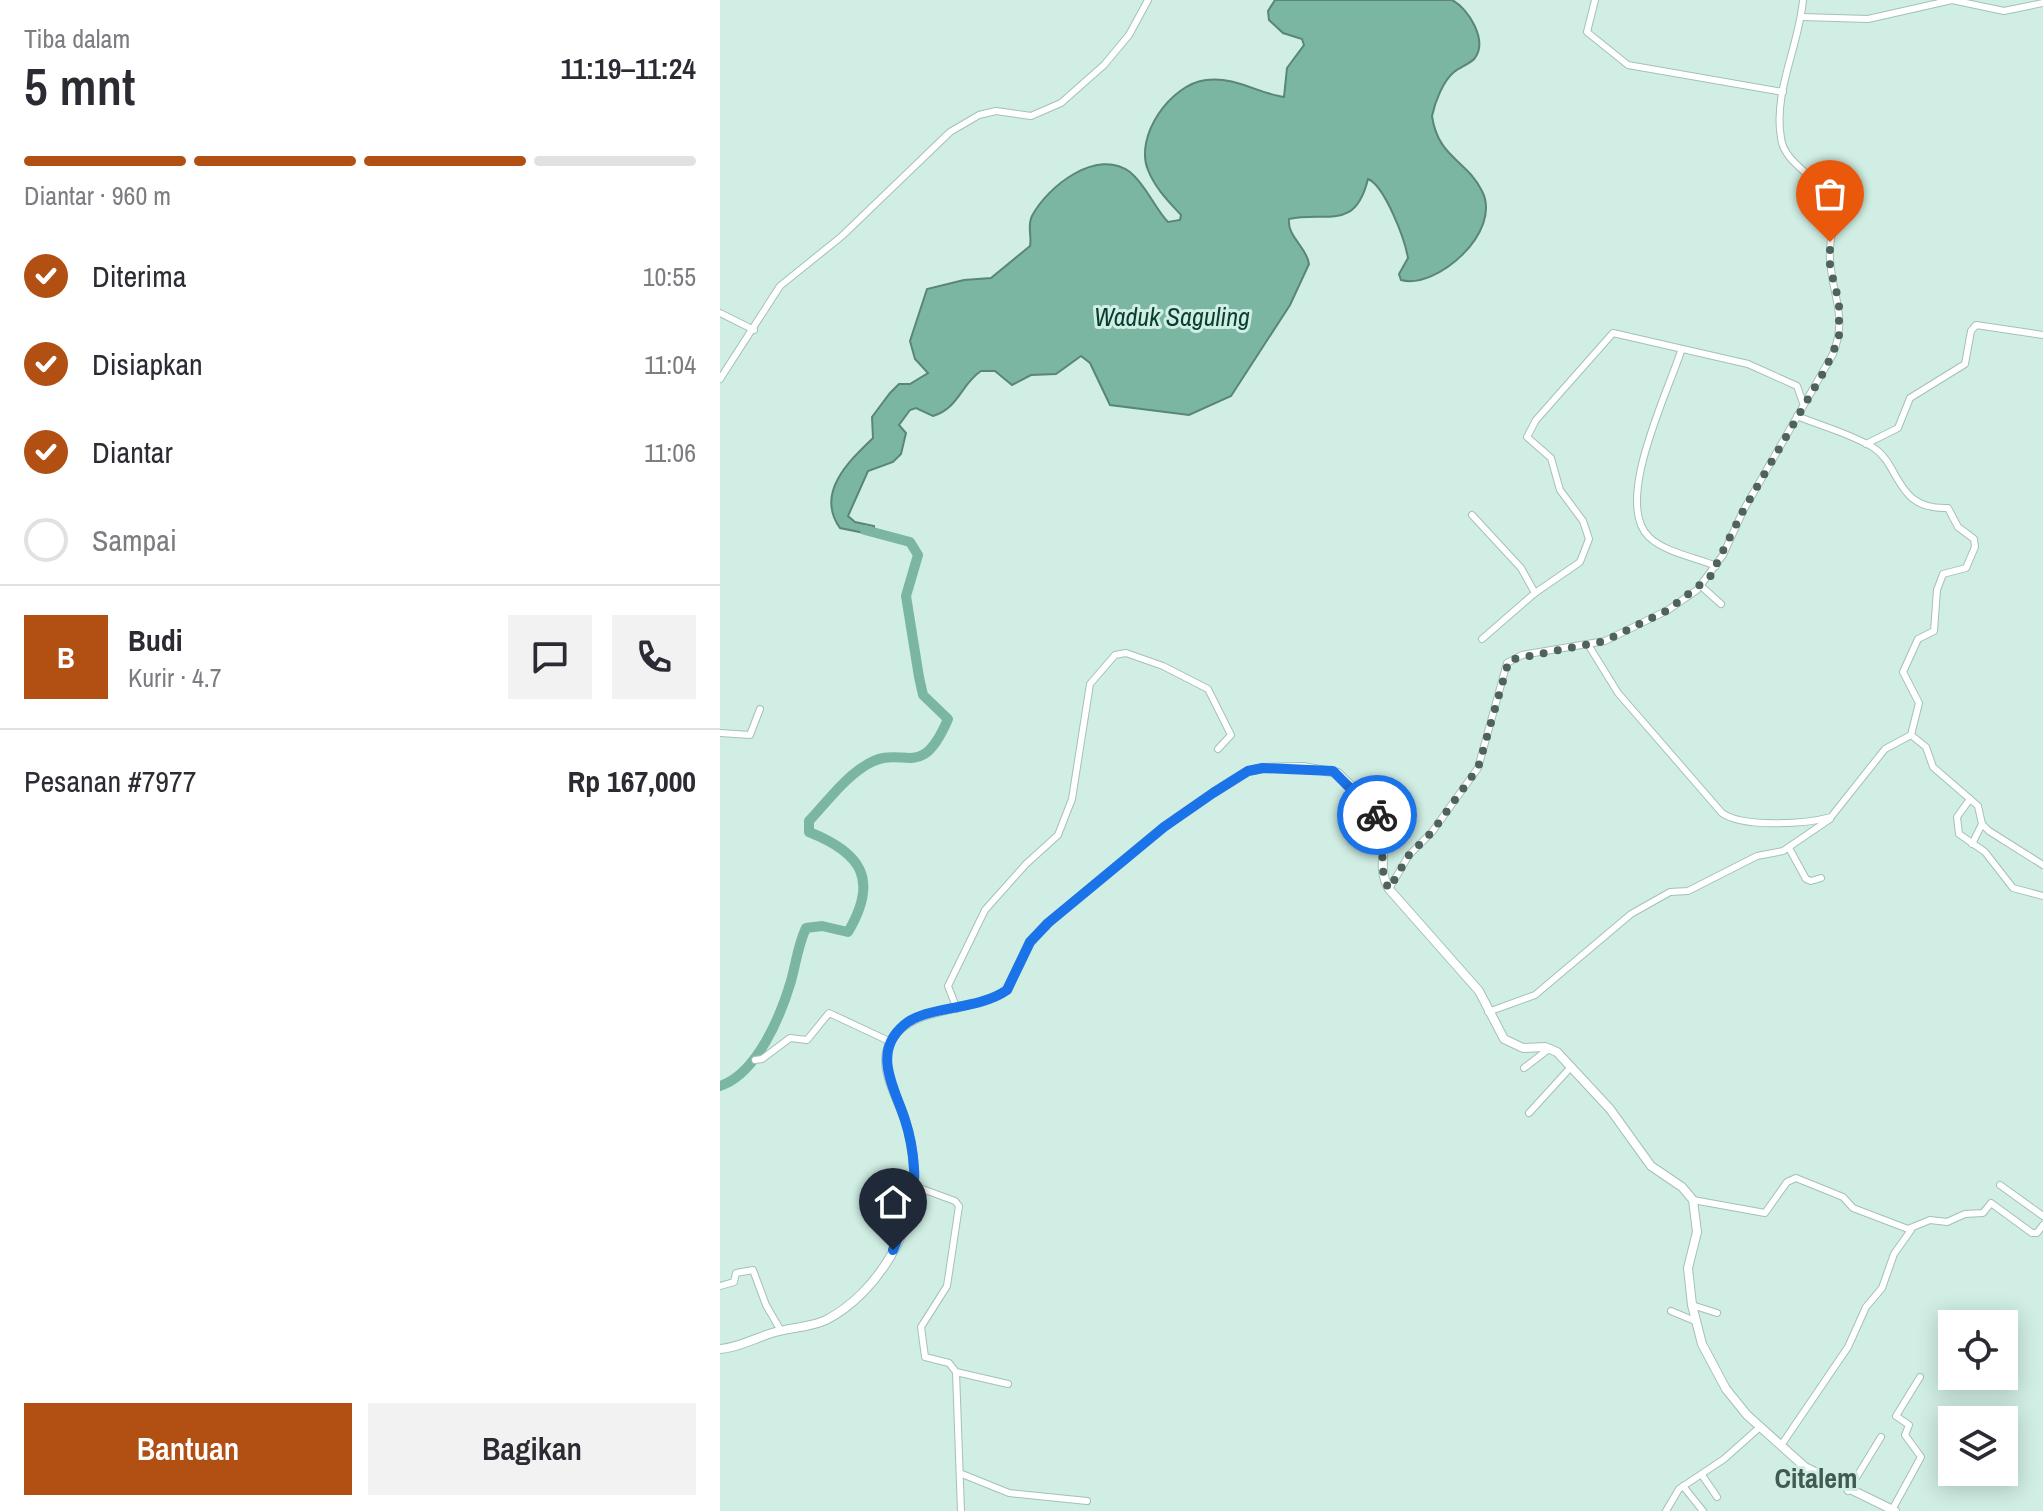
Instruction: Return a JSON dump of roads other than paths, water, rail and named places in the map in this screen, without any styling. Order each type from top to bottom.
[{"type":"main road","points":[[720,1349],[778,1323],[824,1321],[865,1289],[893,1250],[911,1206],[914,1186],[911,1145],[886,1066],[891,1042],[911,1020],[957,1009],[1007,990],[1030,942],[1048,923],[1164,827],[1252,770],[1303,767],[1338,773],[1379,817],[1384,836],[1381,868],[1389,889],[1479,991],[1488,1012],[1508,1042],[1523,1048],[1550,1048],[1621,1121],[1651,1166],[1682,1187],[1693,1200],[1697,1232],[1688,1268],[1692,1305],[1709,1361],[1726,1389],[1760,1427],[1805,1467],[1891,1510]]},
{"type":"street","points":[[720,379],[754,330],[766,305],[785,281],[842,236],[950,132],[979,115],[996,111],[1031,116],[1061,103],[1104,65],[1125,41],[1148,0]]},
{"type":"street","points":[[1595,0],[1587,32],[1601,40],[1622,63],[1783,92]]},
{"type":"street","points":[[1389,889],[1409,855],[1432,832],[1478,768],[1507,663],[1522,655],[1589,646],[1668,610],[1701,586],[1716,566],[1743,511],[1833,354],[1839,338],[1840,314],[1829,258],[1832,205],[1815,179],[1783,147],[1779,119],[1803,0]]},
{"type":"street","points":[[1802,17],[1868,19],[1952,0],[2004,11],[2043,3]]},
{"type":"street","points":[[720,313],[754,330]]},
{"type":"street","points":[[1866,444],[1898,428],[1907,403],[1915,395],[1965,364],[1971,331],[1976,325],[2043,335]]},
{"type":"street","points":[[1482,639],[1535,593],[1580,562],[1589,539],[1583,521],[1560,490],[1551,458],[1527,439],[1530,428],[1610,334],[1726,358],[1771,373],[1801,389],[1803,403]]},
{"type":"street","points":[[1681,351],[1640,474],[1636,514],[1646,535],[1655,542],[1716,566]]},
{"type":"street","points":[[1488,1012],[1535,995],[1631,914],[1670,892],[1688,891],[1757,856],[1775,855],[1789,848],[1831,817],[1885,749],[1911,735],[1919,703],[1903,672],[1918,639],[1934,632],[1937,590],[1943,574],[1966,568],[1975,547],[1974,539],[1958,527],[1948,508],[1925,505],[1901,488],[1880,453],[1866,444],[1797,416]]},
{"type":"street","points":[[1472,515],[1521,568],[1535,593]]},
{"type":"street","points":[[1701,586],[1721,604]]},
{"type":"street","points":[[1589,646],[1626,704],[1728,817],[1801,823],[1831,817]]},
{"type":"street","points":[[957,1009],[948,986],[974,926],[1000,891],[1055,839],[1066,818],[1075,788],[1084,710],[1097,672],[1115,655],[1126,653],[1163,666],[1208,689],[1231,735],[1218,749]]},
{"type":"street","points":[[720,733],[750,735],[760,709]]},
{"type":"street","points":[[1911,735],[1926,747],[1933,767],[1979,808],[1982,824],[1972,844]]},
{"type":"street","points":[[1970,799],[1959,811],[1956,828],[1985,852],[2013,888],[2043,896]]},
{"type":"street","points":[[1982,824],[2043,865]]},
{"type":"street","points":[[1789,848],[1806,879],[1821,878]]},
{"type":"street","points":[[755,1060],[762,1059],[790,1038],[807,1040],[829,1013],[891,1042]]},
{"type":"street","points":[[1524,1068],[1550,1048]]},
{"type":"street","points":[[1529,1113],[1571,1067]]},
{"type":"street","points":[[1693,1200],[1765,1213],[1787,1182],[1796,1178],[1841,1196],[1853,1208],[1911,1229]]},
{"type":"street","points":[[2000,1185],[2043,1216]]},
{"type":"street","points":[[914,1186],[955,1201],[959,1206],[947,1286],[921,1327],[925,1357],[949,1363],[956,1372],[961,1511]]},
{"type":"street","points":[[1782,1444],[1848,1347],[1866,1307],[1882,1288],[1894,1254],[1911,1229],[1930,1220],[1947,1222],[1965,1214],[1983,1213],[1991,1203],[2032,1233],[2037,1233],[2043,1225]]},
{"type":"street","points":[[720,1286],[734,1282],[736,1273],[753,1270],[766,1305],[778,1323]]},
{"type":"street","points":[[1692,1305],[1717,1313]]},
{"type":"street","points":[[1671,1311],[1695,1321]]},
{"type":"street","points":[[956,1372],[1008,1384]]},
{"type":"street","points":[[1891,1510],[1921,1457],[1906,1436],[1909,1425],[1896,1416],[1920,1377]]},
{"type":"street","points":[[1666,1511],[1683,1486],[1702,1475],[1760,1427]]},
{"type":"street","points":[[1848,1491],[1881,1437]]},
{"type":"street","points":[[962,1474],[1009,1493],[1087,1501]]},
{"type":"street","points":[[1702,1475],[1717,1497]]},
{"type":"street","points":[[1683,1486],[1703,1511]]},
{"type":"water","name":"Waduk Saguling","points":[[1275,0],[1452,0],[1470,17],[1478,34],[1478,51],[1473,60],[1446,81],[1432,116],[1440,141],[1482,191],[1486,207],[1483,224],[1475,240],[1448,267],[1415,281],[1401,280],[1399,274],[1408,258],[1403,239],[1387,202],[1368,179],[1356,206],[1347,213],[1289,219],[1291,231],[1309,264],[1290,305],[1231,396],[1189,415],[1110,405],[1090,363],[1081,356],[1056,374],[1031,375],[1012,385],[995,371],[981,371],[942,412],[933,416],[916,408],[910,410],[899,425],[906,433],[901,454],[893,462],[868,471],[848,516],[855,522],[874,526],[874,535],[840,528],[833,515],[833,490],[845,467],[873,438],[872,417],[899,384],[910,384],[928,373],[915,359],[910,341],[927,289],[964,280],[991,278],[1030,246],[1032,216],[1049,193],[1088,167],[1103,164],[1130,172],[1168,222],[1180,220],[1181,215],[1158,189],[1148,170],[1146,142],[1151,128],[1169,101],[1180,91],[1206,80],[1237,83],[1284,97],[1287,68],[1304,45],[1302,39],[1283,33],[1269,20],[1268,11]]},
{"type":"waterway","points":[[720,1086],[745,1069],[766,1042],[787,995],[806,928],[822,926],[848,932],[857,914],[863,883],[860,870],[842,849],[809,832],[809,821],[863,767],[889,757],[919,757],[928,751],[948,719],[923,695],[919,677],[906,596],[918,555],[910,542],[865,530]]},
{"type":"district","name":"Citalem","points":[[1816,1478]]}]
